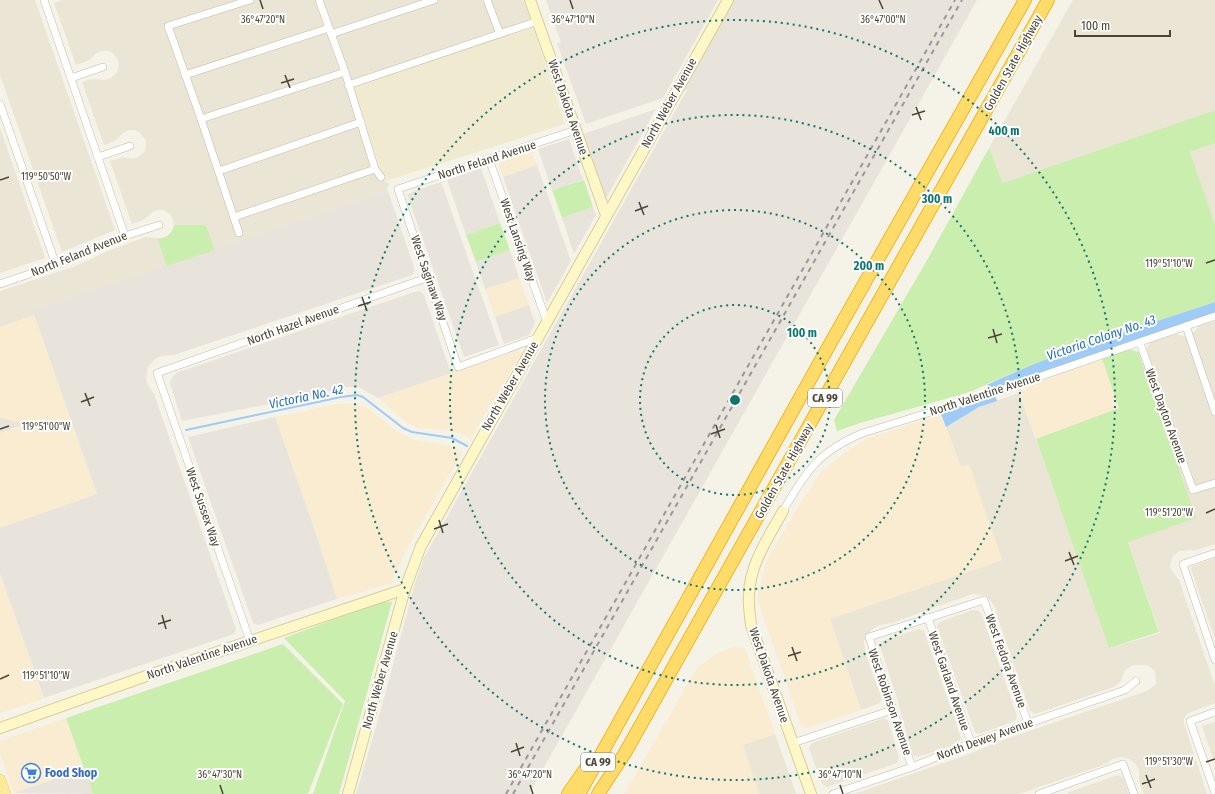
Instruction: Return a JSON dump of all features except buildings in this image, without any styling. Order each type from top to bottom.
[{"type":"highway","name":"Golden State Highway","points":[[580,794],[697,580],[1025,0]]},
{"type":"highway","name":"Golden State Highway","points":[[598,794],[625,753],[1048,0]]},
{"type":"highway","points":[[568,794],[616,729]]},
{"type":"highway","points":[[605,794],[625,753]]},
{"type":"main road","points":[[0,780],[5,794]]},
{"type":"street","points":[[44,0],[125,236]]},
{"type":"street","points":[[240,233],[168,26],[250,0]]},
{"type":"street","points":[[319,0],[345,72],[375,169],[381,177]]},
{"type":"street","points":[[185,75],[434,0]]},
{"type":"street","points":[[487,0],[500,34]]},
{"type":"street","name":"West Dakota Avenue","points":[[530,0],[606,215]]},
{"type":"street","name":"North Weber Avenue","points":[[348,794],[405,590],[415,559],[428,531],[728,0]]},
{"type":"street","points":[[348,85],[538,21]]},
{"type":"street","points":[[71,78],[103,67]]},
{"type":"street","points":[[201,119],[345,72]]},
{"type":"street","points":[[0,104],[56,265]]},
{"type":"street","points":[[219,171],[361,122]]},
{"type":"street","name":"North Feland Avenue","points":[[398,189],[576,130]]},
{"type":"street","points":[[98,157],[130,146]]},
{"type":"street","name":"West Lansing Way","points":[[489,159],[547,322]]},
{"type":"street","points":[[234,217],[375,169]]},
{"type":"street","name":"West Saginaw Way","points":[[398,189],[429,277],[458,367],[537,338]]},
{"type":"street","name":"North Feland Avenue","points":[[0,284],[56,265],[125,236],[159,225]]},
{"type":"street","name":"North Hazel Avenue","points":[[157,373],[429,277]]},
{"type":"street","name":"North Valentine Avenue","points":[[783,511],[799,483],[810,468],[821,457],[836,446],[851,438],[1001,390],[1215,316]]},
{"type":"street","points":[[1186,326],[1215,412]]},
{"type":"street","name":"West Dayton Avenue","points":[[1140,343],[1193,490],[1215,483]]},
{"type":"street","name":"West Sussex Way","points":[[157,373],[250,641]]},
{"type":"street","name":"West Dakota Avenue","points":[[783,511],[760,553],[753,572],[749,587],[749,608],[751,625],[811,794]]},
{"type":"street","points":[[1215,553],[1182,564],[1215,660]]},
{"type":"street","name":"North Valentine Avenue","points":[[0,728],[250,641],[405,590]]},
{"type":"street","name":"West Fedora Avenue","points":[[928,618],[984,600],[1028,723]]},
{"type":"street","name":"West Robinson Avenue","points":[[912,767],[868,637],[928,618]]},
{"type":"street","name":"West Garland Avenue","points":[[928,618],[971,743]]},
{"type":"street","name":"North Dewey Avenue","points":[[833,794],[912,767],[971,743],[1124,690],[1136,681]]},
{"type":"street","points":[[793,743],[892,710]]},
{"type":"street","points":[[1215,712],[1190,721],[1215,793]]},
{"type":"street","points":[[1039,794],[1057,791],[1123,764],[1134,794]]},
{"type":"shaded area","points":[[0,0],[35,0],[115,230],[62,252],[0,75]]},
{"type":"shaded area","points":[[62,0],[523,0],[533,27],[353,88],[384,181],[390,184],[387,188],[388,191],[215,250],[206,225],[174,225],[170,214],[163,210],[154,211],[143,220],[132,224],[110,161],[124,157],[132,159],[139,157],[145,151],[146,140],[135,130],[129,130],[123,133],[115,141],[104,145],[82,82],[91,79],[105,80],[111,78],[117,72],[119,66],[118,60],[113,53],[101,51],[95,54],[88,61],[76,65],[54,3]]},
{"type":"shaded area","points":[[546,0],[718,0],[663,98],[586,124],[557,43],[561,42]]},
{"type":"shaded area","points":[[731,0],[977,0],[529,794],[356,794],[380,713],[415,583],[424,558],[687,90],[675,94]]},
{"type":"shaded area","points":[[1073,0],[1215,0],[1215,110],[1003,183],[989,148]]},
{"type":"shaded area","points":[[533,27],[565,124],[385,181],[353,88]]},
{"type":"shaded area","points":[[656,109],[604,202],[580,135]]},
{"type":"shaded area","points":[[0,128],[45,258],[0,273]]},
{"type":"shaded area","points":[[569,139],[583,180],[552,190],[538,149]]},
{"type":"shaded area","points":[[1215,143],[1215,224],[1190,152]]},
{"type":"shaded area","points":[[532,151],[537,165],[503,177],[498,163]]},
{"type":"shaded area","points":[[537,165],[571,261],[547,303],[503,177]]},
{"type":"shaded area","points":[[481,168],[500,223],[466,235],[447,180]]},
{"type":"shaded area","points":[[441,182],[499,345],[464,357],[407,194]]},
{"type":"shaded area","points":[[388,191],[414,267],[414,272],[412,275],[174,355],[156,358],[148,367],[146,379],[154,394],[236,629],[234,634],[44,698],[0,573],[0,528],[97,494],[33,311]]},
{"type":"shaded area","points":[[593,207],[596,215],[574,254],[562,218]]},
{"type":"shaded area","points":[[146,237],[157,238],[167,266],[34,311],[35,315],[0,327],[0,291],[76,266],[108,251]]},
{"type":"shaded area","points":[[510,250],[519,278],[485,289],[476,262]]},
{"type":"shaded area","points":[[519,278],[529,305],[495,317],[485,289]]},
{"type":"shaded area","points":[[420,291],[424,295],[451,373],[378,398],[359,387],[347,387],[182,421],[170,383],[171,379],[176,373]]},
{"type":"shaded area","points":[[529,305],[535,323],[529,335],[504,344],[495,317]]},
{"type":"shaded area","points":[[35,315],[97,494],[0,528],[0,433],[23,425],[0,418],[0,327]]},
{"type":"shaded area","points":[[1215,321],[1215,544],[1196,550],[1179,551],[1173,556],[1170,565],[1172,571],[1179,580],[1215,686],[1215,703],[1188,713],[1184,718],[1184,723],[1207,794],[1144,794],[1139,781],[1139,770],[1130,759],[1122,757],[1114,758],[1106,764],[1019,794],[854,794],[964,756],[1003,740],[1147,691],[1156,684],[1155,671],[1147,665],[1133,665],[1125,670],[1121,681],[1114,687],[1035,714],[1030,711],[995,607],[988,598],[983,595],[972,594],[892,623],[879,625],[870,631],[864,641],[865,652],[882,699],[880,703],[861,710],[830,619],[1002,560],[969,465],[961,467],[946,427],[979,407],[1019,393],[1110,648],[1160,633],[1128,541],[1195,518],[1138,352],[1147,348],[1150,342],[1176,334],[1183,336],[1194,332],[1199,326]]},
{"type":"shaded area","points":[[518,350],[522,353],[470,439],[460,433],[419,428],[404,421],[378,398]]},
{"type":"shaded area","points":[[1102,359],[1119,408],[1036,439],[1019,393],[1026,390],[1026,386]]},
{"type":"shaded area","points":[[354,403],[367,408],[398,432],[411,439],[451,446],[462,453],[405,552],[392,583],[337,599],[275,417],[338,404]]},
{"type":"shaded area","points":[[941,414],[961,467],[969,465],[1002,560],[830,619],[861,710],[807,728],[801,726],[758,601],[763,573],[768,558],[807,492],[822,471],[843,454],[866,439]]},
{"type":"shaded area","points":[[275,417],[337,599],[258,625],[253,623],[188,437]]},
{"type":"shaded area","points":[[0,418],[24,424],[0,433]]},
{"type":"shaded area","points":[[1215,558],[1215,639],[1191,569],[1192,566]]},
{"type":"shaded area","points":[[0,573],[44,699],[0,713]]},
{"type":"shaded area","points":[[973,610],[977,610],[981,613],[1017,716],[1015,721],[979,734],[975,732],[937,626],[940,622]]},
{"type":"shaded area","points":[[919,629],[924,631],[961,738],[959,743],[918,757],[913,755],[898,701],[880,646],[882,641]]},
{"type":"shaded area","points":[[732,647],[745,648],[775,734],[743,745],[759,794],[624,794],[697,668],[714,655]]},
{"type":"shaded area","points":[[66,718],[84,769],[14,793],[0,753],[0,741]]},
{"type":"shaded area","points":[[884,718],[888,721],[899,758],[897,763],[827,787],[822,784],[809,748],[812,743]]},
{"type":"shaded area","points":[[1215,722],[1215,764],[1202,726]]},
{"type":"shaded area","points":[[775,734],[796,794],[759,794],[742,745]]},
{"type":"shaded area","points":[[84,769],[93,794],[14,793]]},
{"type":"shaded area","points":[[1118,775],[1123,777],[1129,794],[1068,794],[1069,792]]},
{"type":"green space","points":[[1215,110],[1215,143],[1190,152],[1215,224],[1215,302],[1062,354],[1005,376],[970,392],[860,423],[837,431],[834,420],[926,262],[989,148],[1003,183]]},
{"type":"green space","points":[[584,180],[593,207],[562,218],[552,190]]},
{"type":"green space","points":[[500,223],[510,250],[476,262],[466,235]]},
{"type":"green space","points":[[174,225],[206,225],[215,250],[167,266],[157,238],[163,238],[168,235],[172,231]]},
{"type":"green space","points":[[1129,349],[1138,352],[1196,518],[1128,542],[1159,632],[1109,648],[1036,439],[1119,408],[1102,359]]},
{"type":"green space","points":[[383,601],[392,602],[339,794],[313,794],[345,701],[284,638]]},
{"type":"green space","points":[[283,644],[343,704],[308,794],[93,794],[66,718]]},
{"type":"water","points":[[1215,302],[1215,313],[989,391],[987,385],[1015,372],[1071,350]]},
{"type":"water","points":[[995,395],[997,401],[979,407],[946,427],[941,414]]},
{"type":"waterway","name":"Victoria No. 42","points":[[186,430],[341,397],[357,395],[363,397],[403,428],[412,432],[452,438],[467,446]]},
{"type":"railway","points":[[506,794],[955,0]]},
{"type":"railway","points":[[513,794],[962,0]]},
{"type":"place","name":"Food Shop","points":[[31,773]]},
{"type":"water label","name":"Victoria Colony No. 43","points":[[1101,337]]}]
